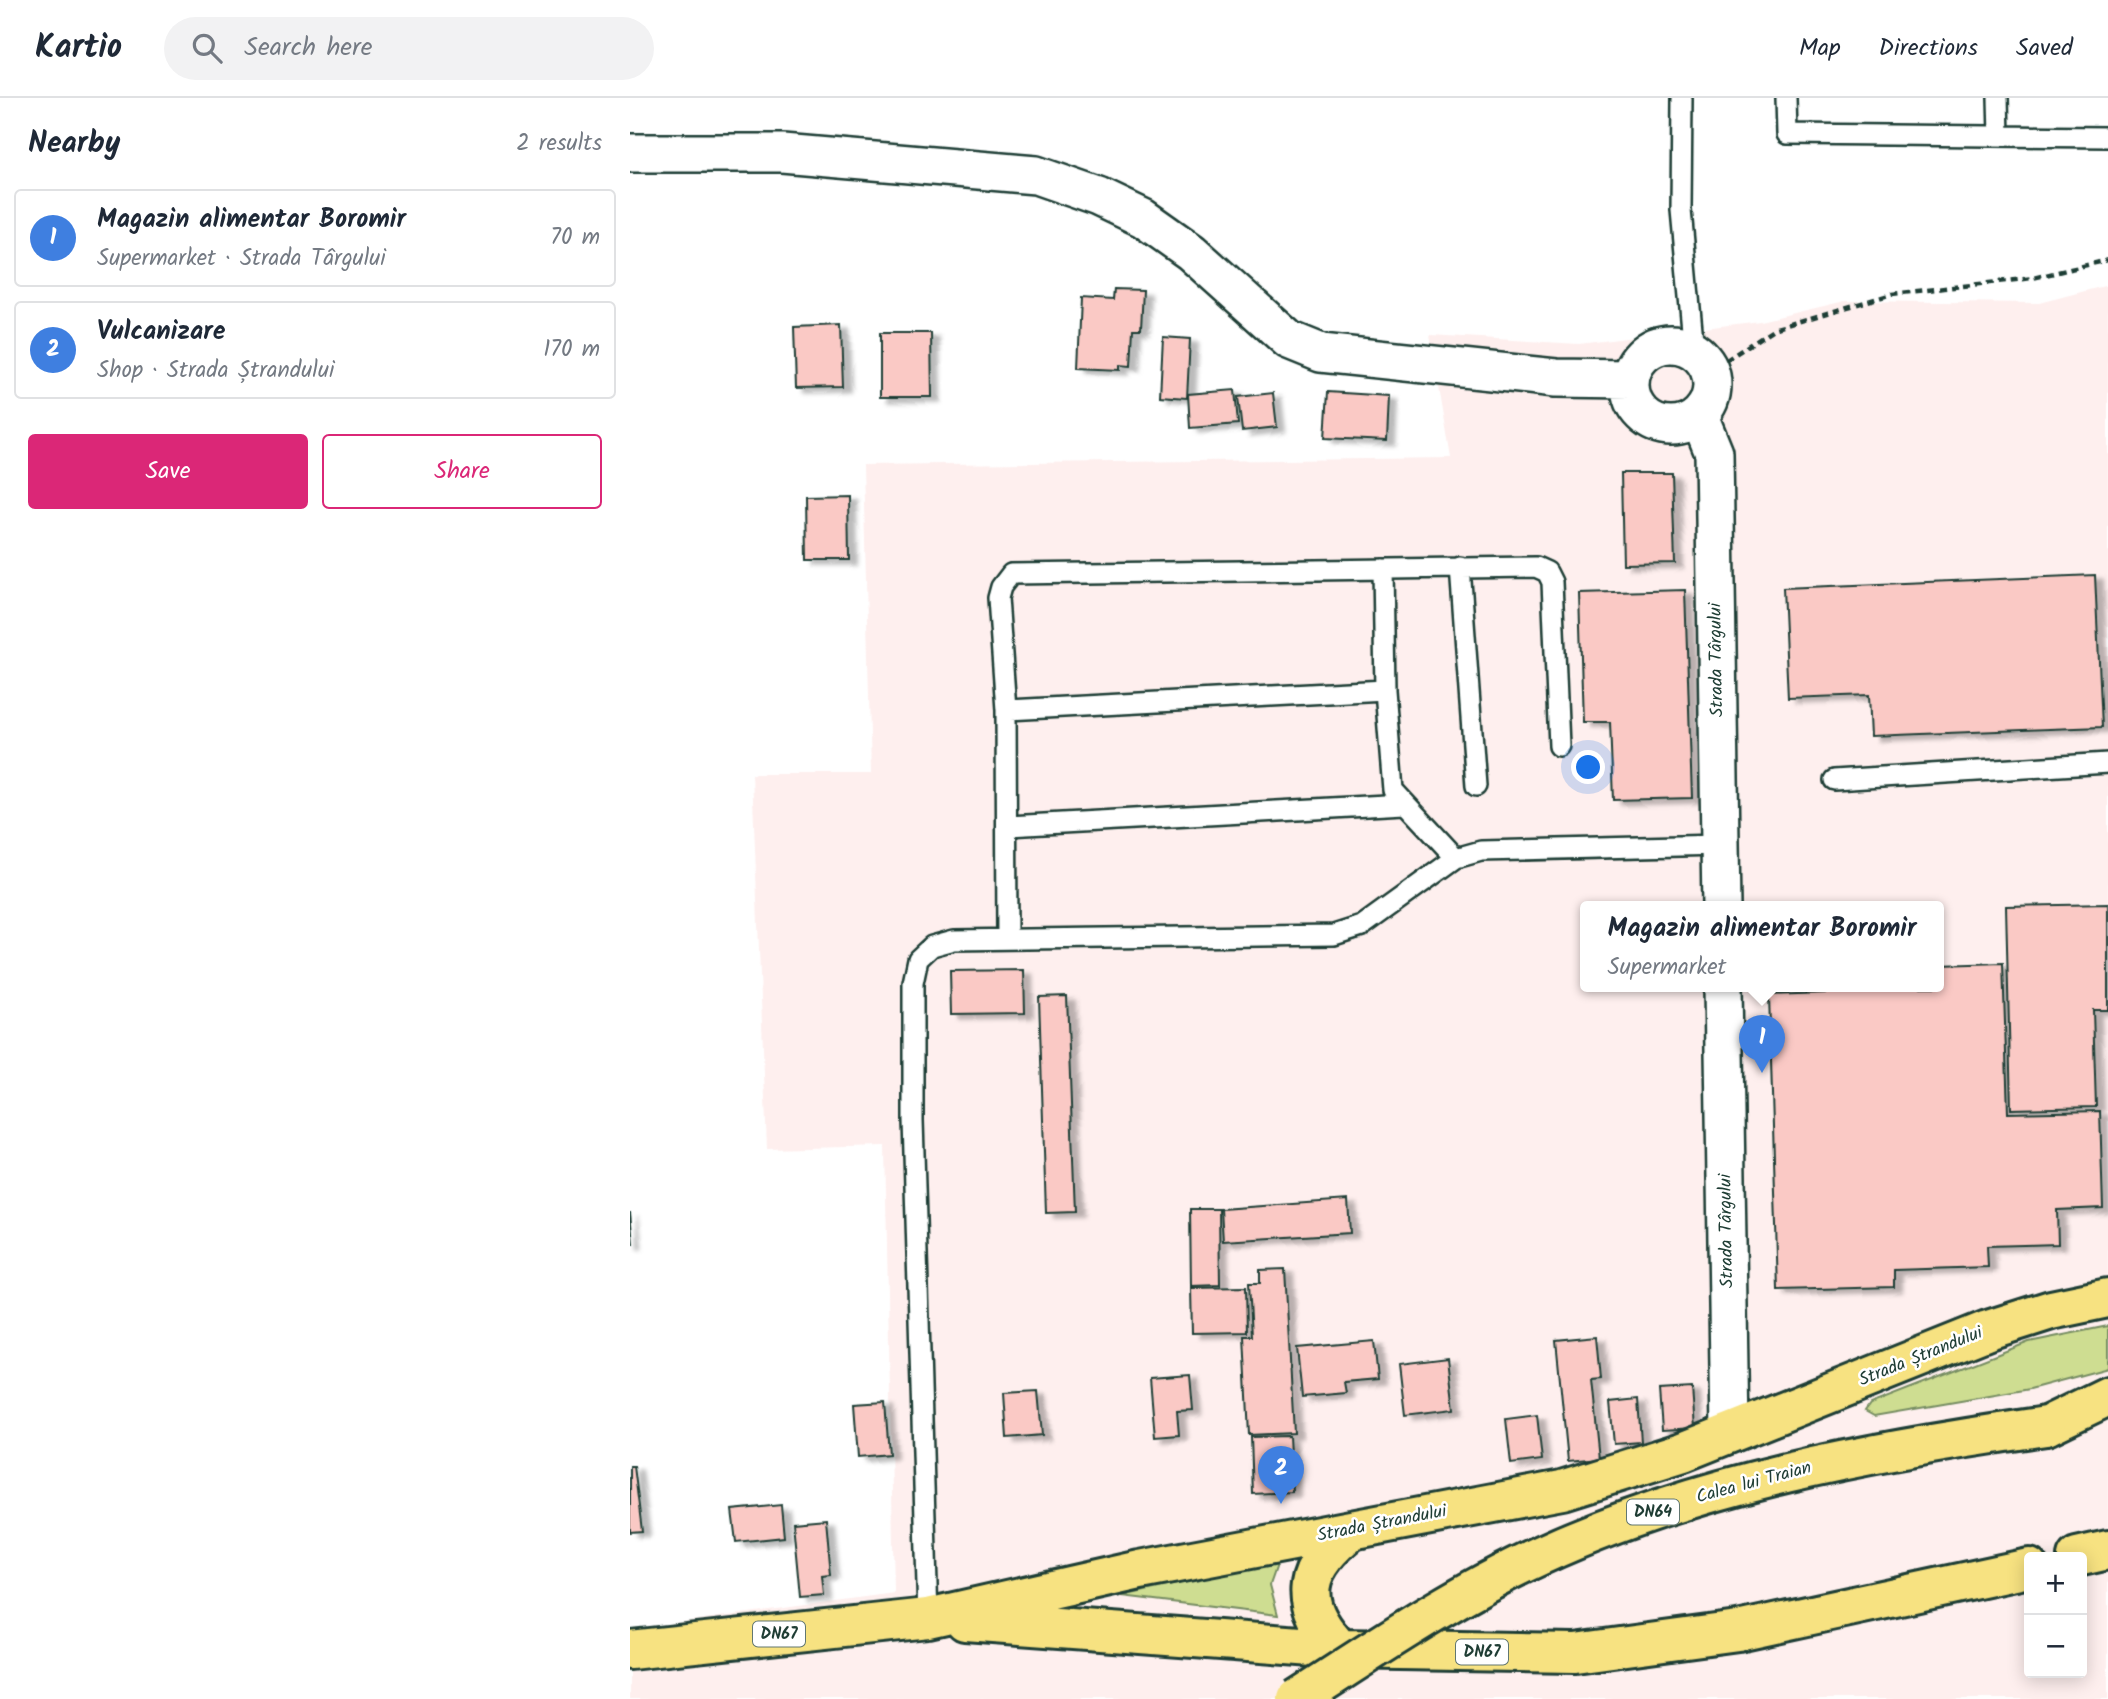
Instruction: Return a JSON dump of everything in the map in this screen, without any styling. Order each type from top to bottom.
[{"type":"main road","name":"Strada Ștrandului","points":[[630,1650],[928,1618],[1128,1573],[1597,1481],[1730,1433],[1988,1330],[2051,1310],[2108,1298]]},
{"type":"main road","name":"Calea lui Traian","points":[[2046,1426],[2108,1396]]},
{"type":"main road","name":"Calea lui Traian","points":[[1297,1699],[1425,1619],[1536,1557],[1600,1529],[1719,1490],[1816,1466],[1947,1440],[2046,1426],[2108,1428]]},
{"type":"main road","name":"DN67","points":[[1340,1649],[1321,1628],[1311,1608],[1310,1589],[1316,1568],[1328,1549],[1352,1530]]},
{"type":"main road","points":[[2087,1555],[2108,1550]]},
{"type":"main road","name":"DN67","points":[[928,1618],[1340,1649],[1575,1653],[1738,1631],[2024,1569]]},
{"type":"street","points":[[630,153],[782,153],[1036,175],[1099,197],[1143,218],[1191,252],[1289,340],[1321,353],[1556,378],[1630,379]]},
{"type":"street","points":[[1671,344],[1702,361],[1712,387],[1708,403],[1699,416],[1686,424],[1658,425],[1646,418],[1636,407],[1630,379],[1640,358],[1649,350],[1671,344]]},
{"type":"street","name":"Strada Târgului","points":[[1699,416],[1714,453],[1721,901]]},
{"type":"street","name":"Strada Târgului","points":[[1723,992],[1730,1433]]},
{"type":"lane","points":[[1682,98],[1681,210],[1702,361]]},
{"type":"lane","points":[[1786,98],[1787,134],[2108,137]]},
{"type":"lane","points":[[1998,98],[1999,136]]},
{"type":"lane","points":[[1460,567],[1476,786]]},
{"type":"lane","points":[[1007,939],[1006,710],[998,598],[1001,587],[1011,574],[1536,567],[1547,572],[1552,582],[1559,746]]},
{"type":"lane","points":[[1383,569],[1385,691],[1389,773],[1393,790],[1456,858]]},
{"type":"lane","points":[[1006,710],[1385,691]]},
{"type":"lane","points":[[1834,780],[2108,764]]},
{"type":"lane","points":[[1008,826],[1404,804]]},
{"type":"lane","points":[[928,1618],[913,1120],[913,983],[918,959],[932,946],[954,940],[1334,935],[1362,926],[1456,858],[1481,851],[1720,845]]},
{"type":"path","points":[[1702,361],[1741,347],[1773,328],[1892,294],[2033,278],[2108,260]]},
{"type":"shaded area","points":[[2108,285],[2108,1699],[630,1699],[630,1629],[894,1593],[885,1146],[767,1149],[752,774],[871,774],[863,465],[1451,458],[1430,335],[1579,344],[1760,321],[1845,301],[2039,303]]},
{"type":"green space","points":[[2108,1326],[2108,1368],[2030,1389],[1874,1416],[1865,1411],[1870,1404],[2029,1342]]},
{"type":"green space","points":[[1278,1562],[1270,1585],[1278,1615],[1122,1596]]},
{"type":"building","points":[[1114,289],[1143,290],[1141,329],[1133,329],[1131,366],[1120,365],[1120,370],[1078,368],[1081,298],[1113,300]]},
{"type":"building","points":[[841,325],[843,387],[796,388],[794,327]]},
{"type":"building","points":[[880,333],[931,333],[932,397],[880,397]]},
{"type":"building","points":[[1163,337],[1190,339],[1187,398],[1160,396]]},
{"type":"building","points":[[1235,390],[1238,424],[1190,428],[1188,394]]},
{"type":"building","points":[[1328,392],[1389,396],[1387,441],[1325,438]]},
{"type":"building","points":[[1273,393],[1277,427],[1242,431],[1238,397]]},
{"type":"building","points":[[1621,473],[1672,473],[1675,563],[1623,564]]},
{"type":"building","points":[[848,495],[849,560],[807,560],[806,496]]},
{"type":"building","points":[[2095,575],[2102,727],[1871,736],[1869,695],[1788,698],[1783,588]]},
{"type":"building","points":[[1685,590],[1692,798],[1613,800],[1610,722],[1583,722],[1579,593]]},
{"type":"building","points":[[2108,904],[2108,1010],[2093,1010],[2096,1107],[2011,1109],[2006,906]]},
{"type":"building","points":[[2003,963],[2008,1113],[2100,1111],[2103,1208],[2057,1210],[2058,1244],[1987,1246],[1988,1267],[1894,1270],[1894,1287],[1778,1290],[1769,995],[1944,992],[1944,965]]},
{"type":"building","points":[[1024,970],[1025,1013],[951,1014],[950,971]]},
{"type":"building","points":[[1067,996],[1075,1212],[1046,1213],[1039,997]]},
{"type":"building","points":[[1348,1200],[1350,1233],[1223,1241],[1221,1209]]},
{"type":"building","points":[[1190,1209],[1219,1209],[1220,1285],[1191,1286]]},
{"type":"building","points":[[630,1212],[633,1244],[630,1244]]},
{"type":"building","points":[[1285,1269],[1294,1433],[1249,1435],[1244,1336],[1252,1336],[1249,1283],[1260,1283],[1260,1270]]},
{"type":"building","points":[[1246,1287],[1247,1332],[1192,1333],[1191,1288]]},
{"type":"building","points":[[1597,1336],[1601,1379],[1591,1380],[1599,1458],[1568,1461],[1556,1340]]},
{"type":"building","points":[[1374,1341],[1378,1379],[1344,1382],[1346,1393],[1302,1397],[1297,1348]]},
{"type":"building","points":[[1448,1358],[1454,1409],[1405,1415],[1399,1364]]},
{"type":"building","points":[[1190,1375],[1193,1410],[1177,1411],[1179,1435],[1155,1437],[1150,1378]]},
{"type":"building","points":[[1692,1388],[1695,1428],[1662,1430],[1659,1390]]},
{"type":"building","points":[[1038,1391],[1042,1435],[1007,1438],[1004,1393]]},
{"type":"building","points":[[1638,1399],[1641,1442],[1614,1444],[1610,1402]]},
{"type":"building","points":[[885,1402],[889,1454],[858,1457],[854,1404]]},
{"type":"building","points":[[1537,1415],[1542,1460],[1511,1464],[1506,1419]]},
{"type":"building","points":[[1289,1436],[1292,1492],[1253,1494],[1251,1437]]},
{"type":"building","points":[[630,1466],[634,1466],[642,1531],[630,1532]]},
{"type":"building","points":[[781,1505],[784,1537],[736,1542],[732,1510]]},
{"type":"building","points":[[826,1519],[831,1575],[822,1576],[824,1595],[800,1597],[793,1522]]},
{"type":"place","name":"Magazin alimentar Boromir","points":[[1762,1073]]},
{"type":"place","name":"Vulcanizare","points":[[1281,1504]]}]
